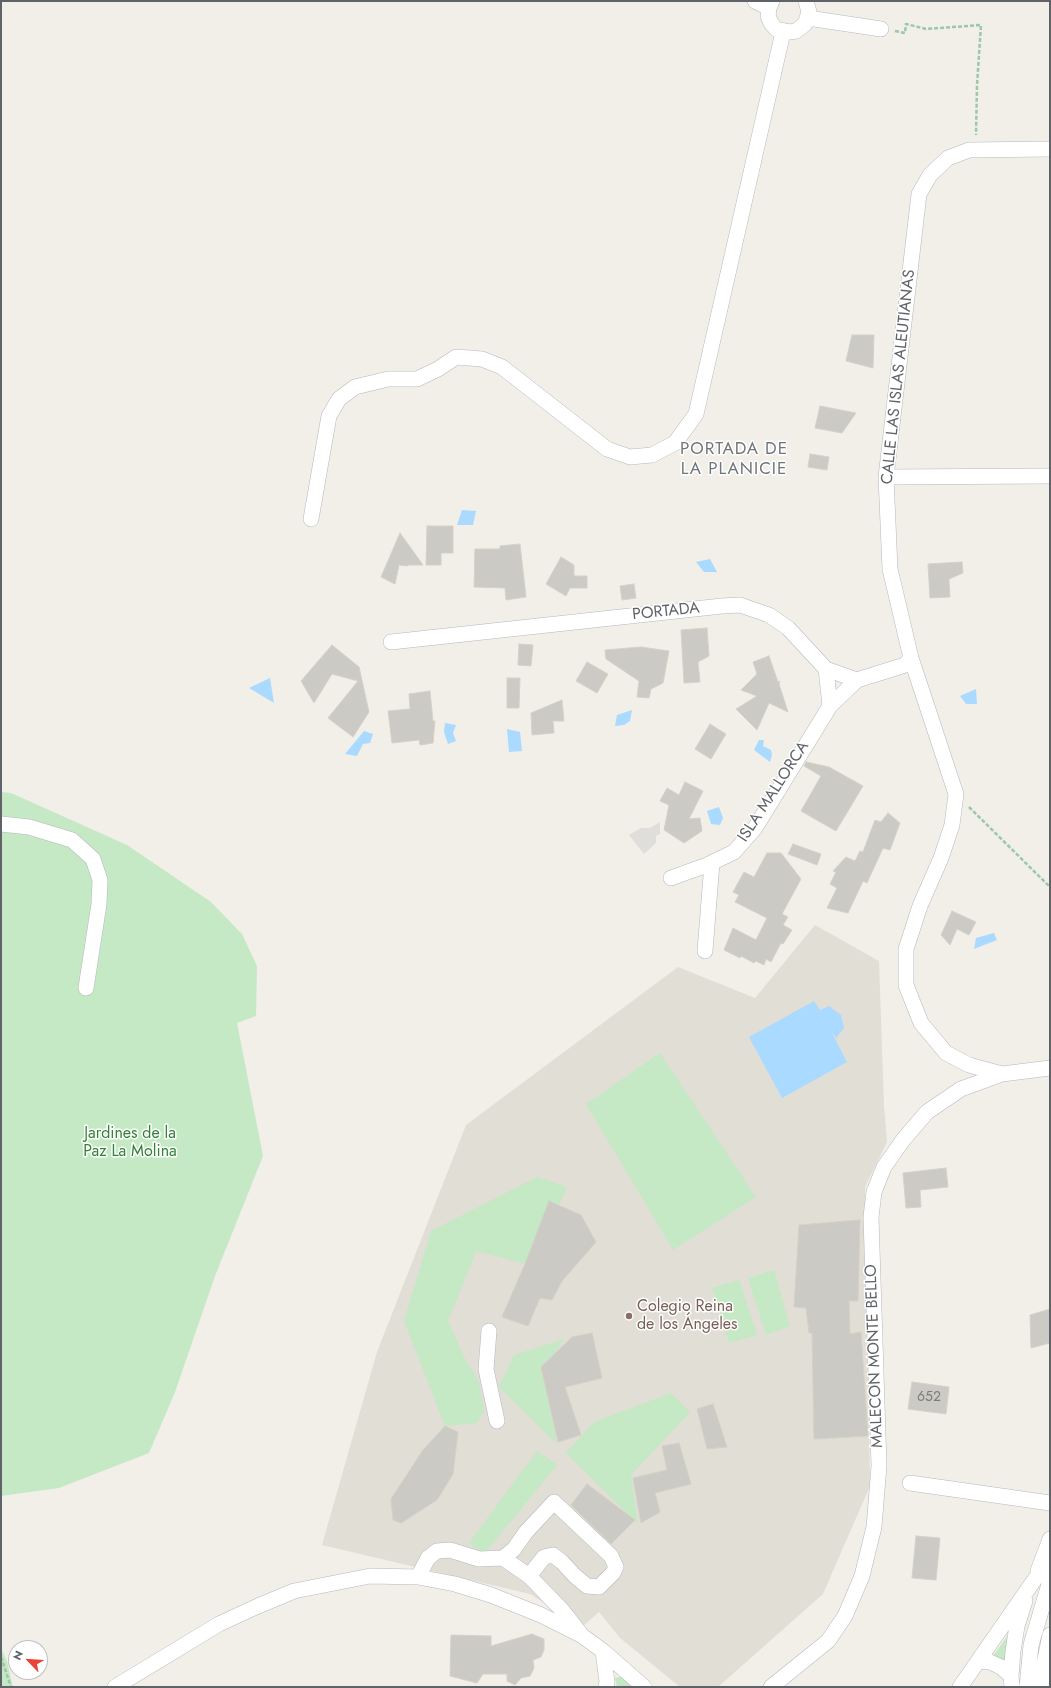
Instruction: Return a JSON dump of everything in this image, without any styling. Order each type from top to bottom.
[{"type":"street","points":[[755,1],[770,5],[768,16],[771,23],[776,28],[784,32],[796,31],[806,24],[809,12],[806,1]]},
{"type":"street","points":[[808,18],[881,29]]},
{"type":"street","points":[[311,519],[329,416],[339,399],[355,387],[388,379],[417,379],[438,369],[456,357],[482,359],[502,367],[607,449],[630,457],[652,455],[675,443],[696,414],[784,32]]},
{"type":"street","name":"CALLE LAS ISLAS ALEUTIANAS","points":[[1002,1074],[969,1065],[946,1053],[921,1023],[906,985],[906,949],[920,906],[941,858],[952,825],[956,794],[911,658],[890,569],[886,477],[920,194],[930,175],[948,158],[969,150],[1050,149]]},
{"type":"street","points":[[886,477],[1050,476]]},
{"type":"street","name":"PORTADA","points":[[391,642],[740,605],[768,615],[788,628],[826,669],[857,680]]},
{"type":"street","points":[[857,680],[905,666],[911,658]]},
{"type":"street","points":[[826,669],[830,706]]},
{"type":"street","name":"ISLA MALLORCA","points":[[671,878],[712,863],[734,852],[755,828],[830,706],[857,680]]},
{"type":"street","points":[[1,824],[29,827],[72,840],[93,859],[100,880],[99,904],[86,988]]},
{"type":"street","points":[[705,951],[712,863]]},
{"type":"street","name":"MALECON MONTE BELLO","points":[[771,1687],[828,1641],[845,1616],[862,1576],[874,1528],[879,1466],[871,1217],[874,1192],[881,1173],[903,1140],[927,1112],[962,1089],[1002,1074],[1050,1068]]},
{"type":"street","name":"MALECON MONTE BELLO","points":[[1024,1072],[1050,1078]]},
{"type":"street","points":[[489,1331],[486,1369],[497,1421]]},
{"type":"street","points":[[910,1483],[1050,1503]]},
{"type":"street","points":[[418,1577],[428,1558],[437,1551],[450,1550],[479,1559],[503,1558],[514,1549],[526,1532],[554,1502],[611,1556],[616,1567],[613,1573],[599,1587],[587,1586],[553,1554],[544,1556],[529,1576]]},
{"type":"street","points":[[1042,1687],[1035,1667],[1031,1645],[1050,1539]]},
{"type":"street","points":[[503,1558],[529,1576],[561,1609],[582,1635]]},
{"type":"street","points":[[960,1687],[1043,1580],[1050,1561]]},
{"type":"street","points":[[115,1687],[219,1624],[294,1591],[370,1576],[418,1577],[455,1584],[491,1595],[541,1615],[582,1635],[603,1651],[644,1687]]},
{"type":"street","points":[[1012,1682],[1013,1651],[1017,1626],[1025,1602],[1043,1580]]},
{"type":"street","points":[[1027,1687],[1050,1635]]},
{"type":"street","points":[[603,1651],[607,1682],[606,1687]]},
{"type":"street","points":[[979,1661],[990,1662],[1001,1667],[1012,1682]]},
{"type":"path","points":[[881,29],[905,33],[906,24],[926,29],[981,25],[977,85],[976,149]]},
{"type":"path","points":[[956,794],[1050,887]]},
{"type":"path","points":[[1,1657],[11,1687]]},
{"type":"shaded area","points":[[660,822],[660,834],[656,836],[656,843],[644,854],[629,835],[641,828],[650,828]]},
{"type":"shaded area","name":"Colegio Reina de los Ángeles","points":[[815,925],[879,961],[884,1105],[887,1142],[865,1187],[870,1486],[823,1594],[718,1687],[680,1687],[620,1638],[599,1612],[582,1627],[530,1594],[322,1545],[377,1352],[466,1125],[678,967],[755,998]]},
{"type":"green space","name":"Jardines de la Paz La Molina","points":[[1,792],[11,793],[127,845],[211,902],[242,934],[257,966],[256,1016],[237,1023],[263,1156],[215,1276],[175,1392],[149,1453],[59,1488],[1,1496]]},
{"type":"green space","points":[[660,1053],[756,1197],[673,1250],[586,1104]]},
{"type":"green space","points":[[537,1177],[567,1187],[559,1205],[549,1201],[525,1264],[476,1251],[448,1321],[466,1361],[479,1382],[484,1411],[477,1423],[445,1426],[404,1321],[431,1231]]},
{"type":"green space","points":[[774,1270],[790,1326],[766,1335],[748,1278]]},
{"type":"green space","points":[[739,1280],[757,1335],[729,1343],[712,1288]]},
{"type":"green space","points":[[564,1339],[554,1354],[541,1367],[557,1444],[499,1387],[514,1355]]},
{"type":"green space","points":[[671,1393],[690,1412],[631,1475],[638,1524],[566,1453],[594,1422]]},
{"type":"green space","points":[[537,1451],[557,1465],[485,1553],[469,1543]]},
{"type":"green space","points":[[1011,1631],[1007,1665],[993,1656]]},
{"type":"green space","points":[[1,1648],[8,1665],[8,1680],[11,1680],[13,1687],[1,1687]]},
{"type":"green space","points":[[623,1676],[631,1687],[617,1687],[615,1678]]},
{"type":"water","points":[[462,510],[476,511],[473,525],[457,525]]},
{"type":"water","points":[[710,559],[717,572],[704,572],[696,562]]},
{"type":"water","points":[[270,678],[274,703],[249,688]]},
{"type":"water","points":[[976,689],[977,704],[966,704],[960,696]]},
{"type":"water","points":[[632,710],[630,721],[624,725],[615,726],[617,715]]},
{"type":"water","points":[[445,723],[456,725],[453,733],[456,741],[448,744],[444,732]]},
{"type":"water","points":[[507,729],[520,732],[522,751],[509,752]]},
{"type":"water","points":[[364,731],[373,734],[370,743],[363,744],[357,756],[345,754]]},
{"type":"water","points":[[759,740],[764,740],[763,746],[771,750],[772,755],[770,762],[754,750]]},
{"type":"water","points":[[719,807],[723,818],[720,825],[711,824],[707,811]]},
{"type":"water","points":[[994,933],[997,940],[974,949],[976,938]]},
{"type":"water","points":[[814,1001],[820,1010],[829,1006],[841,1015],[844,1028],[836,1038],[831,1031],[847,1062],[782,1098],[749,1037]]},
{"type":"building","points":[[852,335],[874,335],[873,368],[846,361]]},
{"type":"building","points":[[820,406],[856,413],[842,433],[815,428]]},
{"type":"building","points":[[810,454],[829,457],[827,470],[808,467]]},
{"type":"building","points":[[427,526],[453,526],[453,553],[441,553],[441,565],[426,565]]},
{"type":"building","points":[[400,533],[423,565],[399,565],[395,584],[381,577]]},
{"type":"building","points":[[520,544],[526,597],[506,600],[505,588],[474,587],[475,549],[500,549],[500,546]]},
{"type":"building","points":[[561,557],[574,565],[574,576],[587,576],[587,588],[570,588],[566,596],[546,584]]},
{"type":"building","points":[[962,562],[963,573],[949,579],[950,597],[930,598],[928,564]]},
{"type":"building","points":[[634,584],[636,598],[622,600],[620,586]]},
{"type":"building","points":[[707,628],[709,656],[698,662],[700,682],[684,683],[681,630]]},
{"type":"building","points":[[519,644],[533,645],[531,666],[518,665]]},
{"type":"building","points":[[332,645],[359,667],[369,712],[353,737],[328,718],[358,681],[332,674],[314,703],[301,681]]},
{"type":"building","points":[[641,647],[669,651],[663,683],[651,689],[649,698],[637,697],[639,681],[606,659],[605,650]]},
{"type":"building","points":[[769,656],[778,682],[780,681],[779,684],[788,712],[769,703],[757,730],[736,709],[757,696],[741,690],[757,674],[753,662]]},
{"type":"building","points":[[587,662],[608,674],[597,693],[576,681]]},
{"type":"building","points":[[507,678],[520,678],[519,708],[507,708]]},
{"type":"building","points":[[430,691],[433,721],[435,721],[433,743],[420,745],[419,740],[392,743],[388,711],[410,709],[409,694]]},
{"type":"building","points":[[562,700],[564,721],[553,721],[554,733],[532,735],[531,713]]},
{"type":"building","points":[[710,724],[726,734],[711,759],[695,749]]},
{"type":"building","points":[[806,762],[829,767],[863,786],[836,831],[801,811],[821,776],[804,766]]},
{"type":"building","points":[[685,782],[703,791],[689,819],[700,818],[702,831],[684,843],[664,830],[669,805],[660,801],[667,788],[679,795]]},
{"type":"building","points":[[888,813],[900,823],[890,850],[883,848],[867,883],[863,881],[848,913],[827,908],[837,888],[830,884],[836,872],[833,871],[846,857],[855,861],[860,851],[863,852],[875,820],[881,822]]},
{"type":"building","points":[[793,844],[821,854],[817,865],[788,854]]},
{"type":"building","points":[[767,853],[781,853],[801,879],[782,914],[788,917],[783,925],[792,930],[783,944],[781,943],[771,962],[766,959],[764,965],[756,961],[754,963],[741,956],[740,958],[724,950],[733,928],[756,940],[767,918],[735,902],[739,895],[733,892],[744,872],[754,877]]},
{"type":"building","points":[[952,911],[976,922],[969,935],[957,929],[950,945],[941,935]]},
{"type":"building","points":[[946,1168],[948,1187],[920,1190],[921,1207],[906,1208],[903,1173]]},
{"type":"building","points":[[549,1201],[581,1215],[596,1242],[562,1281],[552,1300],[540,1298],[528,1326],[502,1317],[525,1264]]},
{"type":"building","points":[[860,1220],[858,1301],[849,1301],[850,1334],[861,1332],[868,1436],[814,1439],[812,1333],[809,1333],[806,1308],[794,1307],[799,1225]]},
{"type":"building","points":[[1050,1309],[1050,1343],[1031,1348],[1030,1315]]},
{"type":"building","points":[[592,1333],[602,1378],[565,1387],[581,1435],[558,1442],[541,1367],[572,1337]]},
{"type":"building","points":[[912,1382],[949,1387],[946,1414],[908,1409]]},
{"type":"building","points":[[713,1404],[727,1447],[707,1449],[697,1409]]},
{"type":"building","points":[[445,1426],[458,1432],[453,1474],[437,1500],[401,1523],[393,1520],[391,1499],[423,1450]]},
{"type":"building","points":[[679,1443],[691,1484],[655,1493],[660,1512],[641,1523],[633,1478],[667,1470],[662,1446]]},
{"type":"building","points":[[587,1484],[635,1520],[611,1544],[571,1505]]},
{"type":"building","points":[[916,1536],[940,1538],[936,1580],[912,1578]]},
{"type":"building","points":[[532,1634],[544,1639],[544,1650],[541,1657],[533,1660],[534,1668],[530,1676],[521,1678],[515,1685],[507,1681],[507,1674],[483,1674],[477,1683],[450,1676],[451,1635],[491,1636],[491,1646]]},
{"type":"place","name":"Colegio Reina de los Ángeles","points":[[629,1316]]},
{"type":"district","name":"PORTADA DE LA PLANICIE","points":[[734,460]]}]
